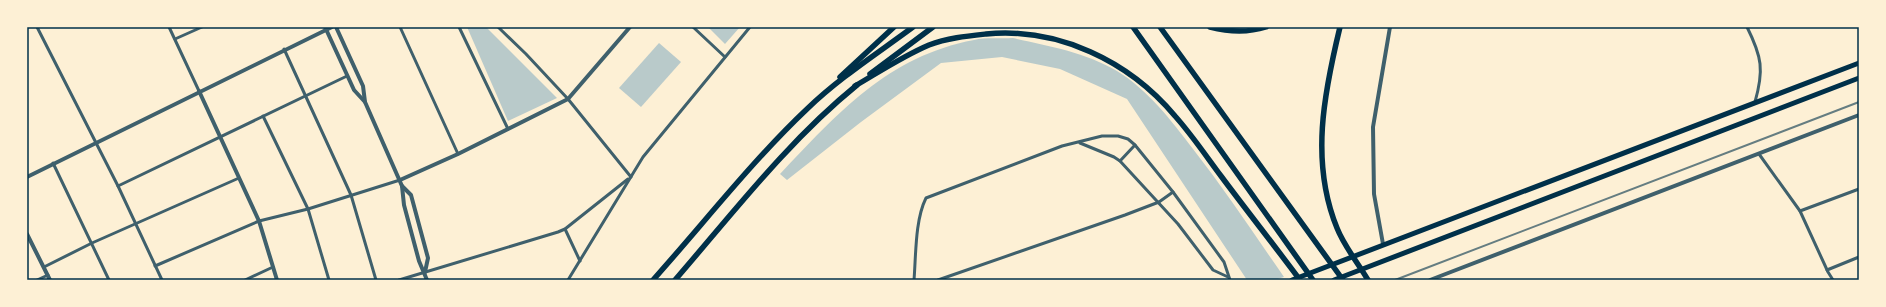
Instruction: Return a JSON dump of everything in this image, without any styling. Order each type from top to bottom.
[{"type":"highway","points":[[653,280],[774,143],[808,108],[894,27]]},
{"type":"highway","points":[[808,108],[858,67],[913,27]]},
{"type":"highway","points":[[675,280],[775,164],[821,116],[855,86],[933,27]]},
{"type":"highway","points":[[1133,27],[1313,280]]},
{"type":"highway","points":[[1160,27],[1342,280]]},
{"type":"highway","points":[[1210,27],[1227,32],[1256,30],[1266,27]]},
{"type":"highway","points":[[1340,27],[1324,99],[1321,132],[1322,166],[1326,195],[1337,228],[1368,280]]},
{"type":"highway","points":[[855,86],[899,60],[930,45],[962,36],[998,33],[1030,34],[1070,43],[1102,57],[1129,73],[1170,110],[1300,280]]},
{"type":"highway","points":[[1292,280],[1859,63]]},
{"type":"highway","points":[[1334,280],[1859,78]]},
{"type":"street","points":[[37,27],[118,186],[162,280]]},
{"type":"street","points":[[169,27],[259,221],[277,280]]},
{"type":"street","points":[[175,39],[202,27]]},
{"type":"street","points":[[27,176],[325,28],[332,27]]},
{"type":"street","points":[[336,27],[363,86],[365,102],[400,180],[404,205],[419,261],[425,272],[427,280]]},
{"type":"street","points":[[400,27],[458,154]]},
{"type":"street","points":[[459,27],[508,129]]},
{"type":"street","points":[[498,27],[526,54],[568,99],[631,177]]},
{"type":"street","points":[[155,266],[259,221],[308,209],[400,180],[458,154],[568,99],[630,27]]},
{"type":"street","points":[[693,27],[725,57]]},
{"type":"street","points":[[568,280],[643,157],[750,27]]},
{"type":"street","points":[[1383,244],[1374,194],[1373,127],[1390,27]]},
{"type":"street","points":[[1747,27],[1762,68],[1761,82],[1756,102]]},
{"type":"street","points":[[325,28],[354,90],[365,102]]},
{"type":"street","points":[[284,49],[351,195],[376,280]]},
{"type":"street","points":[[118,186],[347,76]]},
{"type":"street","points":[[1430,280],[1437,279],[1859,115]]},
{"type":"street","points":[[263,116],[308,209],[329,280]]},
{"type":"street","points":[[914,280],[919,219],[922,206],[926,198],[1062,146],[1102,136],[1118,136],[1128,139],[1135,145],[1173,192],[1224,262],[1229,278]]},
{"type":"street","points":[[1079,142],[1120,161],[1178,224],[1213,270],[1229,278]]},
{"type":"street","points":[[1120,161],[1135,145]]},
{"type":"street","points":[[1759,154],[1800,212],[1833,280]]},
{"type":"street","points":[[54,163],[109,280]]},
{"type":"street","points":[[399,280],[525,243],[566,229],[631,177]]},
{"type":"street","points":[[44,267],[239,178]]},
{"type":"street","points":[[402,186],[410,195],[428,258],[425,272]]},
{"type":"street","points":[[1800,212],[1859,189]]},
{"type":"street","points":[[938,280],[1125,215],[1159,202],[1173,192]]},
{"type":"street","points":[[566,229],[580,262]]},
{"type":"street","points":[[27,234],[50,280]]},
{"type":"street","points":[[1827,270],[1859,257]]},
{"type":"street","points":[[245,280],[273,267]]},
{"type":"street","points":[[37,280],[48,275]]},
{"type":"shaded area","points":[[467,27],[486,27],[557,98],[508,121]]},
{"type":"shaded area","points":[[708,27],[740,27],[725,44]]},
{"type":"shaded area","points":[[1013,38],[1066,50],[1105,64],[1139,87],[1149,96],[1185,138],[1228,196],[1284,277],[1274,280],[1247,280],[1127,99],[1060,69],[1002,57],[941,63],[861,122],[787,180],[780,174],[822,130],[866,90],[915,59],[943,48],[979,39]]},
{"type":"shaded area","points":[[659,43],[681,62],[641,107],[619,88]]},
{"type":"railway","points":[[1395,280],[1859,102]]}]
